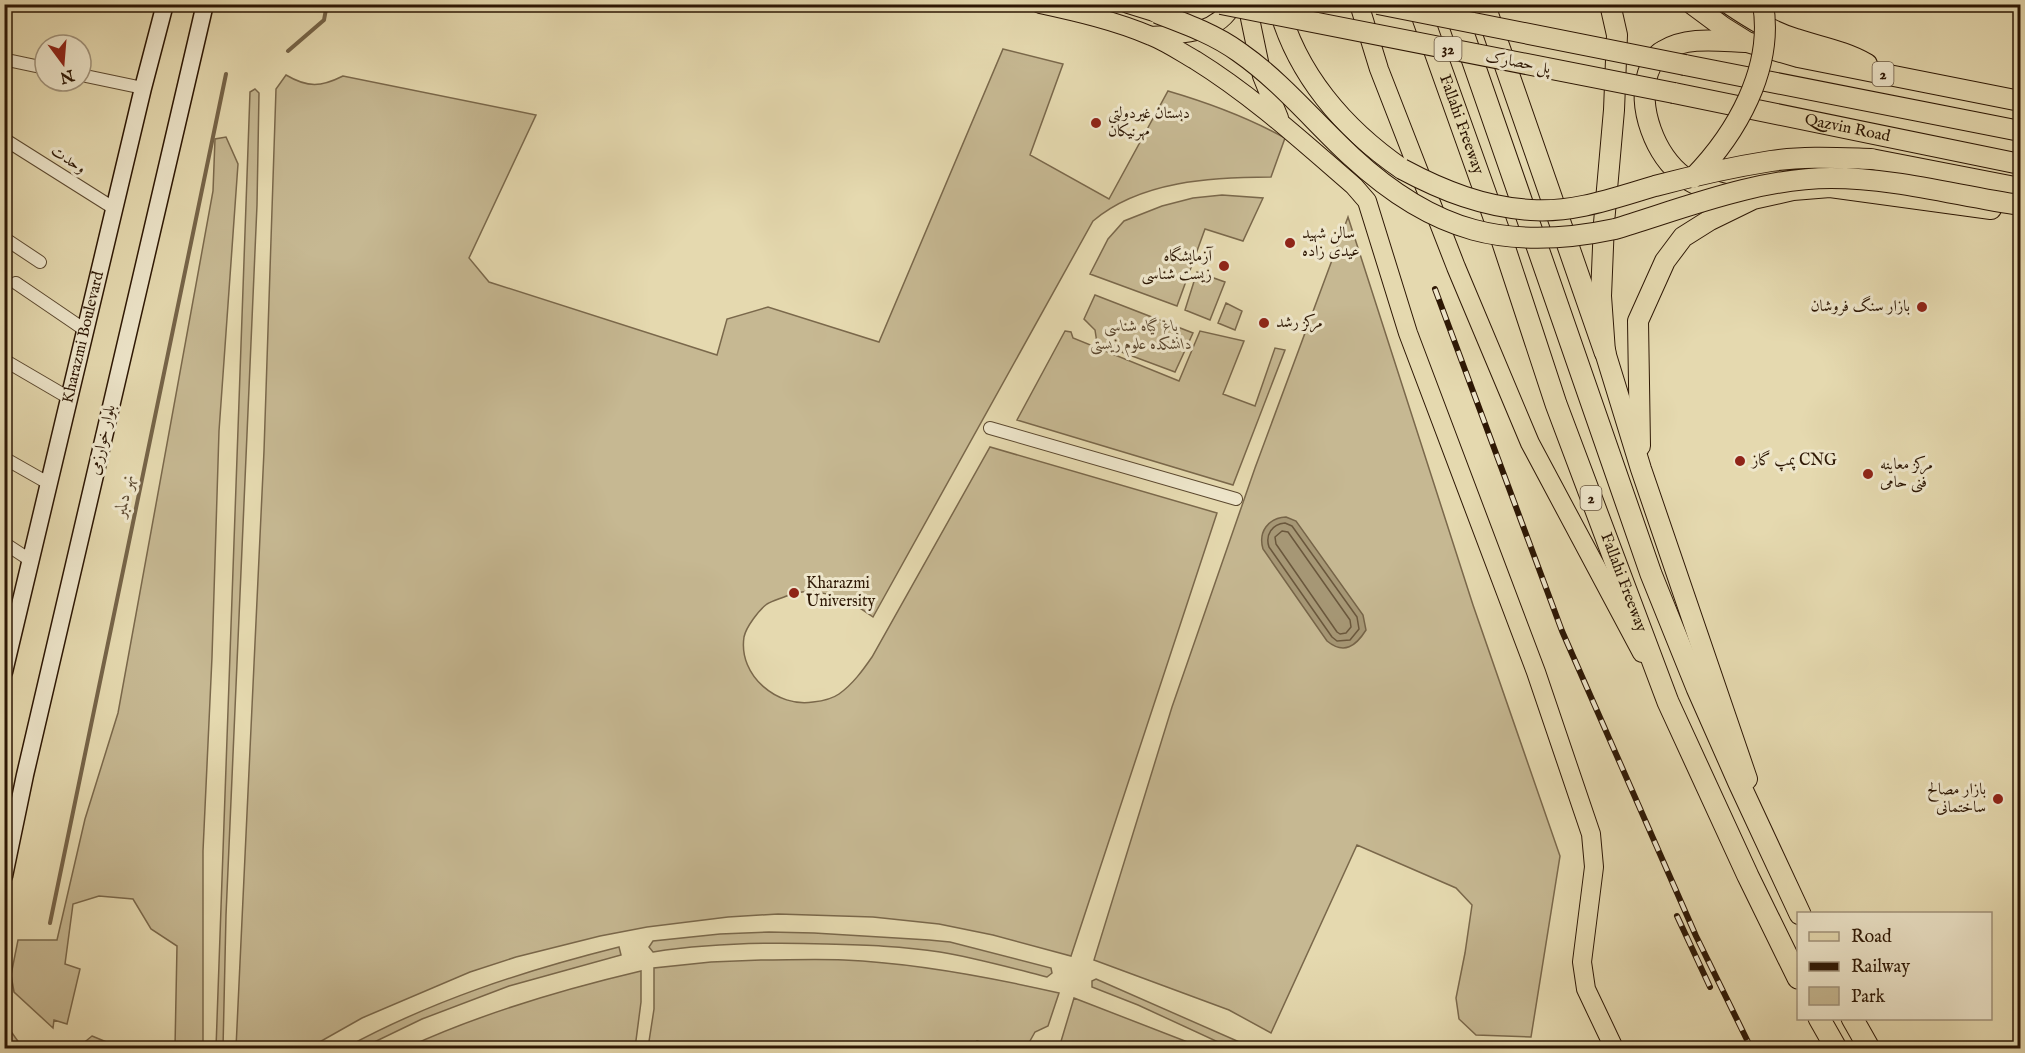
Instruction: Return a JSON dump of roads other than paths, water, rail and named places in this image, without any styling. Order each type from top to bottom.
[{"type":"highway","name":"پل حصارک","points":[[1221,4],[1674,93]]},
{"type":"highway","points":[[1278,4],[1297,57],[1315,87],[1370,146],[1402,169],[1451,193],[1472,200],[1502,207],[1532,210],[1572,208],[1599,203],[1657,186],[1771,161],[1813,157],[1871,159],[2020,188]]},
{"type":"highway","name":"پل حصارک","points":[[1378,4],[1685,65]]},
{"type":"highway","name":"Fallahi Freeway","points":[[1418,4],[1501,237],[1556,404],[1668,702],[1797,976]]},
{"type":"highway","name":"Fallahi Freeway","points":[[1453,4],[1652,574],[1697,688],[1799,912]]},
{"type":"highway","points":[[1484,4],[1605,352],[1641,469],[1771,850]]},
{"type":"highway","points":[[1605,352],[1601,296],[1617,35],[1610,4]]},
{"type":"highway","points":[[1692,4],[1747,42]]},
{"type":"highway","points":[[1729,4],[1753,20],[1794,39],[1852,55],[1885,75]]},
{"type":"highway","points":[[1636,222],[1687,184],[1708,163],[1737,122],[1752,90],[1760,65],[1765,28],[1762,4]]},
{"type":"highway","points":[[1157,14],[1214,36],[1246,57],[1294,98],[1375,177],[1409,202],[1468,229],[1519,238],[1567,238],[1615,229],[1775,183],[1831,178],[1893,183],[2020,205]]},
{"type":"highway","points":[[1747,42],[1698,40],[1678,44],[1661,52],[1651,65],[1644,94],[1646,111],[1654,137],[1666,159],[1684,177],[1716,192],[1753,200]]},
{"type":"highway","name":"2","points":[[1747,42],[1798,57],[2020,101]]},
{"type":"highway","name":"Qazvin Road","points":[[1685,65],[2020,131]]},
{"type":"highway","name":"Qazvin Road","points":[[1674,93],[2020,164]]},
{"type":"highway","points":[[1641,469],[1638,321],[1665,261],[1683,237],[1710,220],[1753,200],[1793,190],[1830,187],[2020,213]]},
{"type":"highway","points":[[1820,1020],[1836,1048]]},
{"type":"highway","points":[[1853,1020],[1869,1048]]},
{"type":"main road","name":"Kharazmi Boulevard","points":[[4,672],[165,4]]},
{"type":"main road","name":"بلوار خوارزمی","points":[[4,876],[25,775],[205,4]]},
{"type":"main road","points":[[1040,4],[1082,14],[1151,36],[1179,50],[1222,77],[1281,123],[1354,186],[1367,201],[1408,333],[1536,672],[1591,834],[1594,867],[1582,962],[1586,989],[1614,1048]]},
{"type":"main road","points":[[1128,4],[1157,14]]},
{"type":"main road","points":[[1151,36],[1179,34],[1206,28],[1218,23],[1233,4]]},
{"type":"main road","points":[[1247,4],[1262,76],[1281,123]]},
{"type":"main road","points":[[1359,4],[1388,92],[1456,267],[1530,443],[1668,702]]},
{"type":"street","points":[[12,61],[33,65]]},
{"type":"street","points":[[93,78],[143,88]]},
{"type":"street","name":"وحدت","points":[[4,139],[115,209]]},
{"type":"street","points":[[4,238],[40,262]]},
{"type":"street","points":[[16,283],[85,330]]},
{"type":"street","points":[[4,360],[69,398]]},
{"type":"street","points":[[990,428],[1236,500]]},
{"type":"street","points":[[4,458],[48,483]]},
{"type":"street","points":[[4,543],[30,560]]},
{"type":"water","points":[[1286,517],[1296,521],[1363,615],[1366,630],[1349,647],[1339,647],[1327,641],[1263,549],[1262,537],[1266,527],[1274,520]]},
{"type":"waterway","points":[[288,51],[324,20],[327,4]]},
{"type":"waterway","name":"نهر دلمبر","points":[[50,923],[226,74]]},
{"type":"railway","points":[[1435,289],[1562,631],[1696,936],[1751,1048]]},
{"type":"railway","points":[[1677,916],[1710,987]]},
{"type":"place","name":"دبستان غیردولتی مهرنیکان","points":[[1096,123]]},
{"type":"place","name":"سالن شهید عیدی زاده","points":[[1290,243]]},
{"type":"place","name":"آزمایشگاه زیست شناسی","points":[[1224,266]]},
{"type":"place","name":"بازار سنگ فروشان","points":[[1922,307]]},
{"type":"place","name":"مرکز رشد","points":[[1264,323]]},
{"type":"place","name":"پمپ گاز CNG","points":[[1740,461]]},
{"type":"place","name":"مرکز معاینه فنی حامی","points":[[1868,474]]},
{"type":"place","name":"Kharazmi University","points":[[794,593]]},
{"type":"place","name":"بازار مصالح ساختمانی","points":[[1998,799]]},
{"type":"park label","name":"باغ گیاه شناسی دانشکده علوم زیستی","points":[[1141,336]]}]
